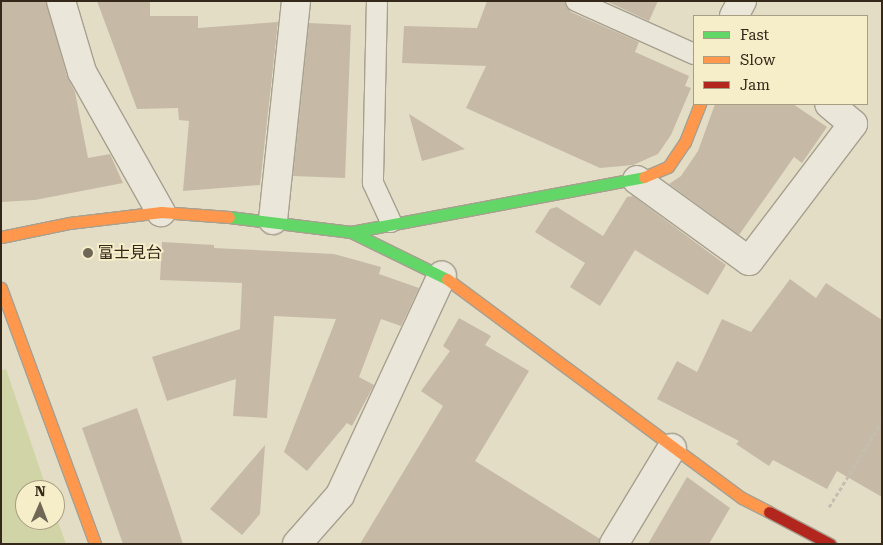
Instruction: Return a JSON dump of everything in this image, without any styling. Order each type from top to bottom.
[{"type":"street","points":[[61,1],[82,72],[161,212]]},
{"type":"street","points":[[273,220],[296,1]]},
{"type":"street","points":[[735,15],[742,1]]},
{"type":"street","points":[[351,232],[391,222],[583,186],[637,180],[668,166],[685,142],[700,105]]},
{"type":"street","points":[[637,180],[749,261],[853,124],[829,105]]},
{"type":"street","points":[[1,237],[68,223],[161,212],[273,220],[351,232],[442,275],[672,448],[742,498],[830,544]]},
{"type":"street","points":[[297,544],[340,495],[442,275]]},
{"type":"street","points":[[1,288],[95,544]]},
{"type":"street","points":[[614,544],[672,448]]},
{"type":"lane","points":[[377,1],[373,183],[391,222]]},
{"type":"lane","points":[[576,1],[693,54]]},
{"type":"path","points":[[812,536],[882,422]]},
{"type":"green space","points":[[6,369],[44,480],[15,480],[15,530],[61,530],[66,544],[1,544],[1,371]]},
{"type":"building","points":[[1,1],[46,1],[67,76],[75,92],[88,158],[110,154],[123,183],[35,200],[1,202]]},
{"type":"building","points":[[97,1],[150,1],[150,16],[198,16],[198,28],[278,22],[260,185],[183,191],[189,121],[179,120],[178,108],[137,109]]},
{"type":"building","points":[[487,1],[564,1],[571,12],[639,42],[635,52],[689,76],[685,86],[691,88],[671,135],[658,154],[633,165],[600,168],[466,108],[486,66],[402,63],[404,26],[477,28]]},
{"type":"building","points":[[606,1],[658,1],[649,21]]},
{"type":"building","points":[[309,23],[351,25],[345,178],[293,176]]},
{"type":"building","points":[[715,105],[794,105],[827,127],[802,163],[794,157],[739,235],[669,184],[681,176],[698,151]]},
{"type":"building","points":[[409,114],[465,149],[422,161]]},
{"type":"building","points":[[633,196],[726,265],[708,295],[635,250],[600,306],[570,287],[585,263],[535,232],[550,209],[557,207],[603,236],[627,197]]},
{"type":"building","points":[[162,242],[214,245],[214,248],[334,254],[381,267],[379,274],[419,288],[401,326],[381,319],[359,377],[374,385],[352,426],[347,423],[307,471],[284,452],[336,319],[274,316],[267,418],[233,416],[236,379],[167,401],[152,357],[240,329],[242,283],[160,280]]},
{"type":"building","points":[[790,279],[816,298],[826,283],[882,320],[882,497],[837,471],[827,489],[773,460],[769,466],[736,444],[739,441],[657,399],[677,361],[697,372],[722,319],[751,332]]},
{"type":"building","points":[[459,318],[491,336],[485,345],[529,371],[475,461],[600,539],[598,544],[360,544],[443,406],[421,391],[450,351],[443,346]]},
{"type":"building","points":[[137,408],[183,544],[123,544],[82,428]]},
{"type":"building","points":[[265,445],[260,514],[242,535],[210,509]]},
{"type":"building","points":[[687,477],[730,508],[709,544],[648,544]]},
{"type":"traffic: fast","points":[[351,232],[644,177]]},
{"type":"traffic: fast","points":[[229,217],[351,232],[447,279]]},
{"type":"traffic: slow","points":[[644,177],[668,167],[685,142],[700,105]]},
{"type":"traffic: slow","points":[[1,237],[69,223],[161,212],[229,217]]},
{"type":"traffic: slow","points":[[447,279],[742,498],[769,512]]},
{"type":"traffic: slow","points":[[1,288],[95,544]]},
{"type":"traffic: jam","points":[[769,512],[830,544]]},
{"type":"place","name":"富士見台","points":[[88,253]]}]
